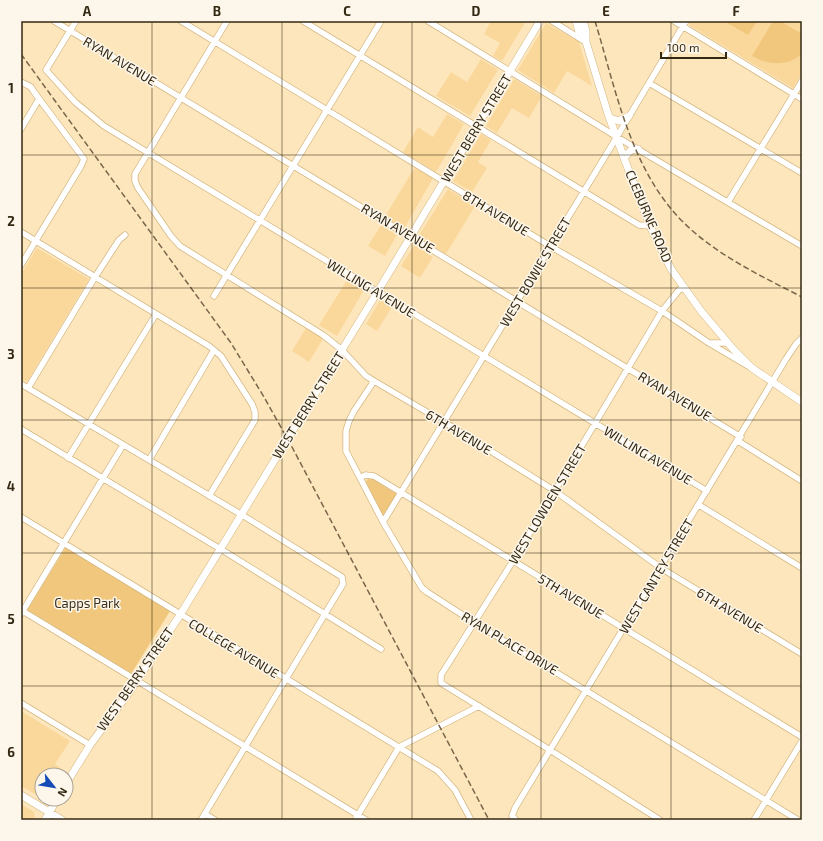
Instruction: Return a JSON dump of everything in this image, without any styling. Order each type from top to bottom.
[{"type":"main road","name":"WEST BERRY STREET","points":[[74,771],[90,745],[136,681],[180,615],[378,291],[540,21]]},
{"type":"main road","name":"CLEBURNE ROAD","points":[[576,21],[579,32],[586,42],[624,158],[650,226],[661,250],[683,288],[701,312],[752,368]]},
{"type":"main road","name":"CLEBURNE ROAD","points":[[583,21],[586,31],[586,42]]},
{"type":"main road","points":[[610,118],[619,121],[629,116]]},
{"type":"main road","points":[[624,158],[631,150],[638,149]]},
{"type":"main road","name":"8TH AVENUE","points":[[752,368],[802,402]]},
{"type":"main road","points":[[21,795],[62,820]]},
{"type":"main road","points":[[45,820],[52,807]]},
{"type":"street","name":"RYAN AVENUE","points":[[54,21],[628,368],[802,481]]},
{"type":"street","points":[[70,30],[76,21]]},
{"type":"street","name":"8TH AVENUE","points":[[181,21],[752,368]]},
{"type":"street","points":[[148,153],[227,21]]},
{"type":"street","points":[[303,21],[584,192],[640,224],[650,226]]},
{"type":"street","points":[[214,296],[381,21]]},
{"type":"street","points":[[428,21],[617,137],[802,246]]},
{"type":"street","points":[[552,21],[586,42]]},
{"type":"street","points":[[674,21],[684,24],[802,99]]},
{"type":"street","name":"WEST BOWIE STREET","points":[[383,522],[584,192],[684,24]]},
{"type":"street","name":"WILLING AVENUE","points":[[70,30],[46,70],[75,102],[104,126],[708,491]]},
{"type":"street","points":[[728,202],[802,81]]},
{"type":"street","points":[[21,82],[30,87],[84,159],[21,265]]},
{"type":"street","points":[[649,83],[802,173]]},
{"type":"street","points":[[21,129],[39,99]]},
{"type":"street","name":"6TH AVENUE","points":[[148,153],[135,174],[135,181],[138,188],[171,236],[180,246],[228,274],[323,335],[342,350],[366,376],[444,422],[555,491],[661,568],[802,654]]},
{"type":"street","points":[[21,232],[156,314],[214,350],[221,356],[252,404],[255,412],[255,420],[209,496]]},
{"type":"street","points":[[28,388],[95,277],[119,240],[125,235]]},
{"type":"street","name":"WEST LOWDEN STREET","points":[[478,706],[441,683],[441,675],[513,561],[662,312],[679,290],[683,288]]},
{"type":"street","points":[[68,458],[156,314]]},
{"type":"street","name":"WEST CANTEY STREET","points":[[514,818],[515,808],[796,344],[802,338]]},
{"type":"street","points":[[709,343],[728,343]]},
{"type":"street","points":[[148,460],[214,350]]},
{"type":"street","name":"RYAN PLACE DRIVE","points":[[374,381],[354,411],[346,430],[346,451],[383,522],[422,588],[475,623],[798,820]]},
{"type":"street","points":[[21,384],[342,577],[344,584],[201,820]]},
{"type":"street","points":[[21,429],[382,649]]},
{"type":"street","points":[[123,445],[22,612],[246,746],[356,818],[366,820]]},
{"type":"street","name":"5TH AVENUE","points":[[360,478],[365,475],[374,476],[802,737]]},
{"type":"street","points":[[699,505],[802,568]]},
{"type":"street","name":"COLLEGE AVENUE","points":[[21,517],[438,771],[455,790],[471,820]]},
{"type":"street","points":[[21,703],[90,745]]},
{"type":"street","points":[[356,818],[399,747],[478,706],[659,820]]},
{"type":"street","points":[[754,820],[802,741]]},
{"type":"street","points":[[204,814],[215,820]]},
{"type":"shaded area","points":[[491,21],[526,21],[502,61],[493,56],[500,43],[484,34]]},
{"type":"shaded area","points":[[691,21],[802,21],[802,73],[793,88],[689,25]]},
{"type":"shaded area","points":[[546,23],[579,42],[592,86],[567,71],[554,93],[518,70]]},
{"type":"shaded area","points":[[481,59],[498,70],[470,116],[436,96],[451,72],[467,82]]},
{"type":"shaded area","points":[[514,79],[542,96],[529,118],[512,108],[497,133],[486,126]]},
{"type":"shaded area","points":[[447,114],[464,124],[436,172],[403,152],[418,127],[433,137]]},
{"type":"shaded area","points":[[481,134],[491,140],[478,162],[487,168],[472,192],[453,181]]},
{"type":"shaded area","points":[[415,167],[432,177],[432,180],[403,228],[384,218]]},
{"type":"shaded area","points":[[448,189],[475,206],[446,254],[418,237]]},
{"type":"shaded area","points":[[381,225],[397,235],[385,256],[368,246]]},
{"type":"shaded area","points":[[414,245],[433,257],[420,278],[401,266]]},
{"type":"shaded area","points":[[37,248],[89,279],[27,382],[21,379],[21,274]]},
{"type":"shaded area","points":[[347,280],[364,290],[337,336],[319,325]]},
{"type":"shaded area","points":[[380,300],[392,307],[377,331],[366,324]]},
{"type":"shaded area","points":[[306,328],[323,339],[309,362],[292,351]]},
{"type":"shaded area","points":[[21,711],[70,741],[55,764],[59,767],[34,767],[34,793],[21,786]]},
{"type":"shaded area","points":[[21,804],[34,812],[34,820],[21,820]]},
{"type":"green space","points":[[724,21],[757,21],[748,35]]},
{"type":"green space","points":[[773,21],[780,21],[802,34],[802,54],[784,63],[771,63],[752,56]]},
{"type":"green space","points":[[369,478],[397,494],[383,517],[366,482]]},
{"type":"green space","name":"Capps Park","points":[[66,547],[170,611],[131,674],[27,610]]},
{"type":"railway","points":[[595,21],[618,101],[637,153],[649,177],[664,200],[682,221],[709,244],[739,264],[802,297]]},
{"type":"railway","points":[[21,54],[231,343],[264,397],[292,447],[489,820]]}]
